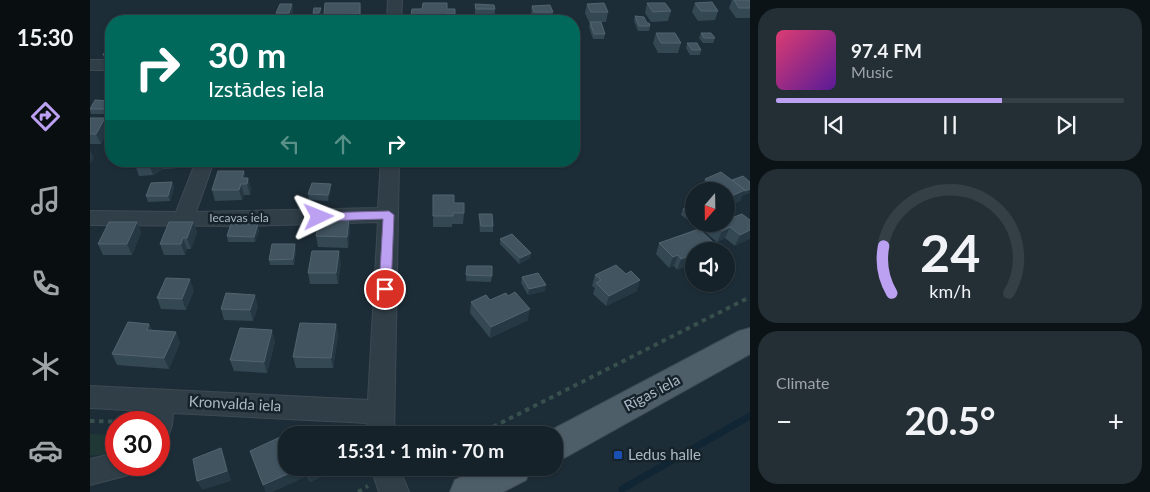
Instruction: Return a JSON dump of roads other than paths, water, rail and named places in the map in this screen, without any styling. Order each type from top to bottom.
[{"type":"main road","name":"Rīgas iela","points":[[563,441],[750,340]]},
{"type":"main road","points":[[468,492],[499,476]]},
{"type":"street","points":[[394,15],[395,0]]},
{"type":"street","points":[[184,218],[203,167]]},
{"type":"street","points":[[379,424],[390,167]]},
{"type":"street","name":"Iecavas iela","points":[[90,218],[244,219],[389,215]]},
{"type":"street","name":"Kronvalda iela","points":[[90,397],[155,411]]},
{"type":"street","name":"Kronvalda iela","points":[[170,413],[379,424]]},
{"type":"street","points":[[90,472],[105,469]]},
{"type":"waterway","points":[[622,489],[750,416]]},
{"type":"place","name":"Ledus halle","points":[[618,455]]}]
